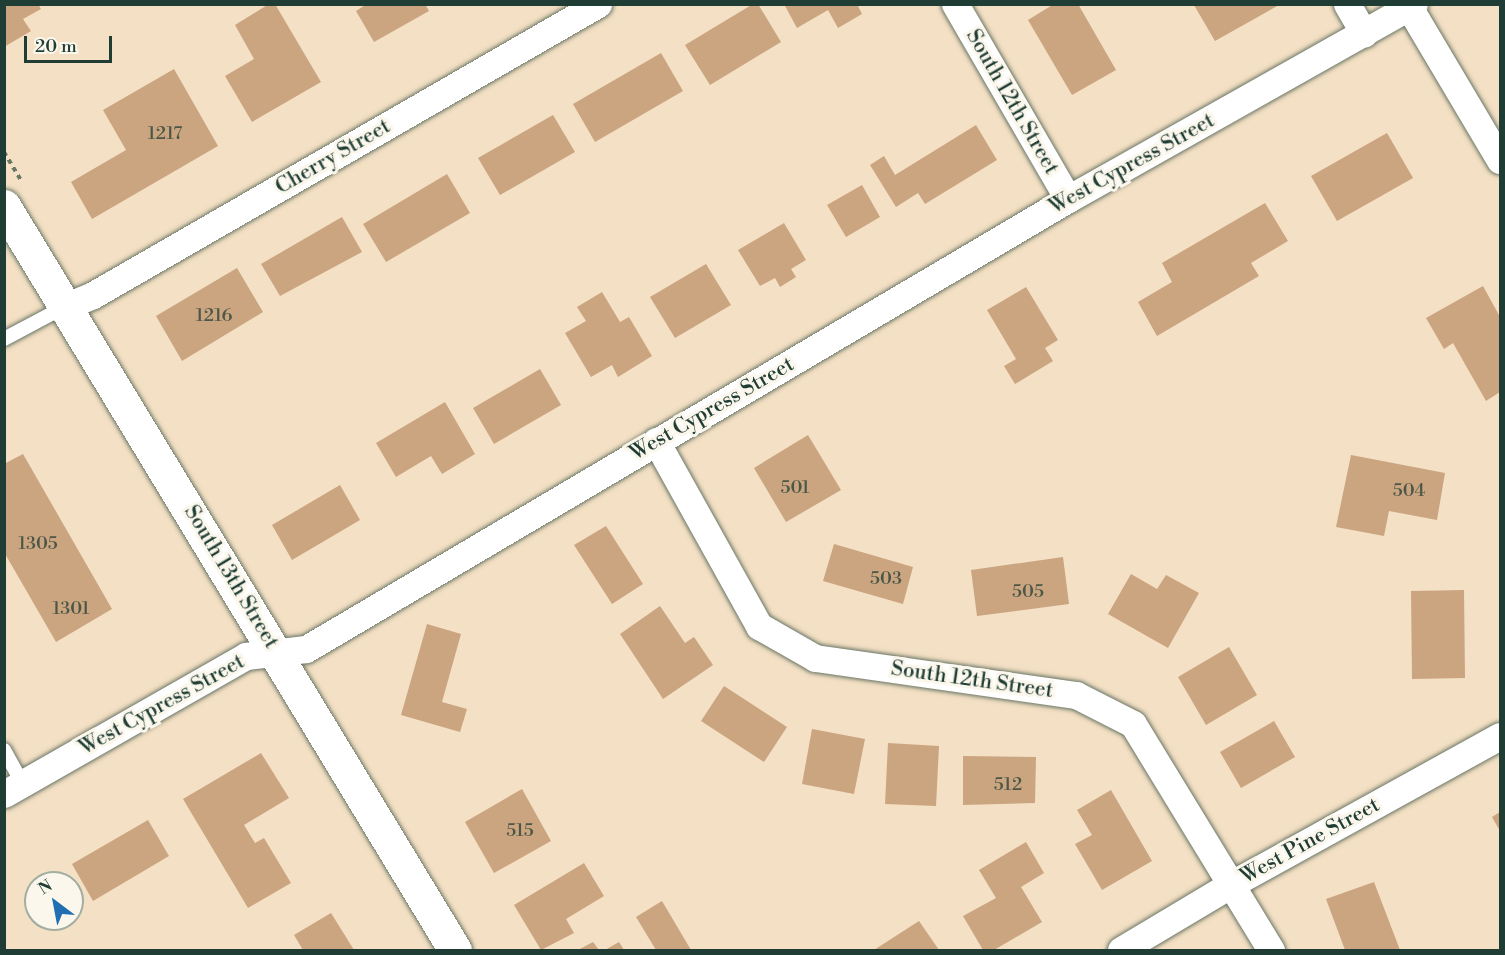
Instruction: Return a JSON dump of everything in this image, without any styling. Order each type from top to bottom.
[{"type":"street","name":"Cherry Street","points":[[67,306],[93,295],[598,4]]},
{"type":"street","name":"South 12th Street","points":[[955,4],[1068,200]]},
{"type":"street","points":[[1347,4],[1365,34]]},
{"type":"street","name":"West Cypress Street","points":[[14,789],[246,656],[275,650],[306,649],[1068,200],[1412,6]]},
{"type":"street","points":[[1412,6],[1500,160]]},
{"type":"street","name":"South 13th Street","points":[[4,206],[67,306],[455,951]]},
{"type":"street","name":"South 12th Street","points":[[656,441],[759,626],[815,658],[1076,695],[1133,724],[1271,951]]},
{"type":"street","name":"West Pine Street","points":[[1121,951],[1230,885],[1500,736]]},
{"type":"lane","points":[[4,339],[67,306]]},
{"type":"lane","points":[[4,750],[14,789]]},
{"type":"building","points":[[4,4],[38,4],[41,9],[23,19],[31,31],[4,47]]},
{"type":"building","points":[[269,4],[275,4],[321,82],[252,122],[225,76],[254,59],[235,25]]},
{"type":"building","points":[[367,4],[425,4],[429,11],[374,42],[356,11]]},
{"type":"building","points":[[753,4],[758,4],[781,42],[710,85],[685,45]]},
{"type":"building","points":[[784,4],[857,4],[862,14],[838,28],[828,10],[797,28]]},
{"type":"building","points":[[1054,4],[1078,4],[1116,70],[1072,95],[1028,20]]},
{"type":"building","points":[[1194,5],[1279,5],[1215,41]]},
{"type":"building","points":[[661,53],[683,91],[595,142],[573,104]]},
{"type":"building","points":[[174,69],[218,146],[92,219],[71,182],[126,150],[103,110]]},
{"type":"building","points":[[553,115],[575,152],[500,195],[478,158]]},
{"type":"building","points":[[976,125],[997,160],[925,204],[918,193],[896,207],[870,165],[884,156],[895,175]]},
{"type":"building","points":[[1387,133],[1413,178],[1337,221],[1311,176]]},
{"type":"building","points":[[447,174],[470,213],[386,262],[363,224]]},
{"type":"building","points":[[862,185],[880,217],[846,237],[827,205]]},
{"type":"building","points":[[1265,203],[1288,241],[1251,263],[1259,276],[1157,336],[1138,302],[1172,282],[1162,263]]},
{"type":"building","points":[[342,217],[362,252],[280,296],[261,264]]},
{"type":"building","points":[[784,223],[806,260],[791,269],[796,277],[780,287],[775,278],[760,286],[738,250]]},
{"type":"building","points":[[706,264],[731,305],[675,338],[650,297]]},
{"type":"building","points":[[237,268],[263,312],[182,361],[156,316]]},
{"type":"building","points":[[1483,286],[1500,317],[1500,392],[1486,401],[1453,343],[1444,349],[1426,318]]},
{"type":"building","points":[[1026,287],[1058,340],[1045,348],[1053,361],[1015,384],[1004,366],[1016,359],[987,310]]},
{"type":"building","points":[[602,292],[620,322],[629,317],[652,356],[618,377],[612,365],[591,377],[565,333],[586,321],[577,307]]},
{"type":"building","points":[[540,369],[561,405],[494,444],[473,408]]},
{"type":"building","points":[[445,402],[475,454],[442,474],[431,456],[396,477],[376,443]]},
{"type":"building","points":[[808,435],[841,490],[786,522],[754,468]]},
{"type":"building","points":[[23,454],[112,609],[56,642],[4,552],[4,464]]},
{"type":"building","points":[[1351,455],[1445,473],[1437,520],[1389,511],[1384,536],[1336,527]]},
{"type":"building","points":[[340,485],[360,520],[292,560],[272,525]]},
{"type":"building","points":[[606,526],[643,584],[612,604],[574,545]]},
{"type":"building","points":[[834,544],[913,567],[903,604],[823,581]]},
{"type":"building","points":[[1063,557],[1069,604],[977,616],[971,570]]},
{"type":"building","points":[[1131,574],[1157,589],[1166,575],[1199,593],[1168,648],[1108,614]]},
{"type":"building","points":[[1464,590],[1465,678],[1412,679],[1411,591]]},
{"type":"building","points":[[660,606],[685,643],[694,637],[713,665],[663,699],[620,634]]},
{"type":"building","points":[[427,624],[461,634],[442,702],[467,709],[460,732],[401,715]]},
{"type":"building","points":[[1229,647],[1257,695],[1206,725],[1178,677]]},
{"type":"building","points":[[724,686],[787,727],[764,762],[701,721]]},
{"type":"building","points":[[1274,721],[1295,757],[1241,788],[1220,752]]},
{"type":"building","points":[[812,729],[865,739],[854,794],[802,784]]},
{"type":"building","points":[[888,743],[939,746],[936,806],[885,804]]},
{"type":"building","points":[[261,753],[289,798],[244,825],[255,843],[264,838],[291,883],[248,908],[183,799]]},
{"type":"building","points":[[963,756],[1036,757],[1035,803],[963,805]]},
{"type":"building","points":[[522,789],[551,841],[494,873],[465,822]]},
{"type":"building","points":[[1111,790],[1152,861],[1102,890],[1075,844],[1092,835],[1077,810]]},
{"type":"building","points":[[1500,812],[1500,831],[1492,817]]},
{"type":"building","points":[[148,820],[169,856],[93,901],[84,885],[84,871],[76,871],[72,864]]},
{"type":"building","points":[[1026,842],[1044,873],[1021,887],[1042,922],[994,950],[983,950],[963,916],[996,898],[979,870]]},
{"type":"building","points":[[584,863],[604,896],[566,919],[574,933],[541,950],[514,905]]},
{"type":"building","points":[[1374,882],[1400,950],[1345,950],[1326,899]]},
{"type":"building","points":[[662,901],[691,950],[656,950],[636,917]]},
{"type":"building","points":[[331,913],[354,950],[303,950],[294,935]]},
{"type":"building","points":[[919,921],[939,950],[874,950]]},
{"type":"building","points":[[593,942],[599,950],[578,950]]},
{"type":"building","points":[[619,942],[624,950],[605,950]]}]
